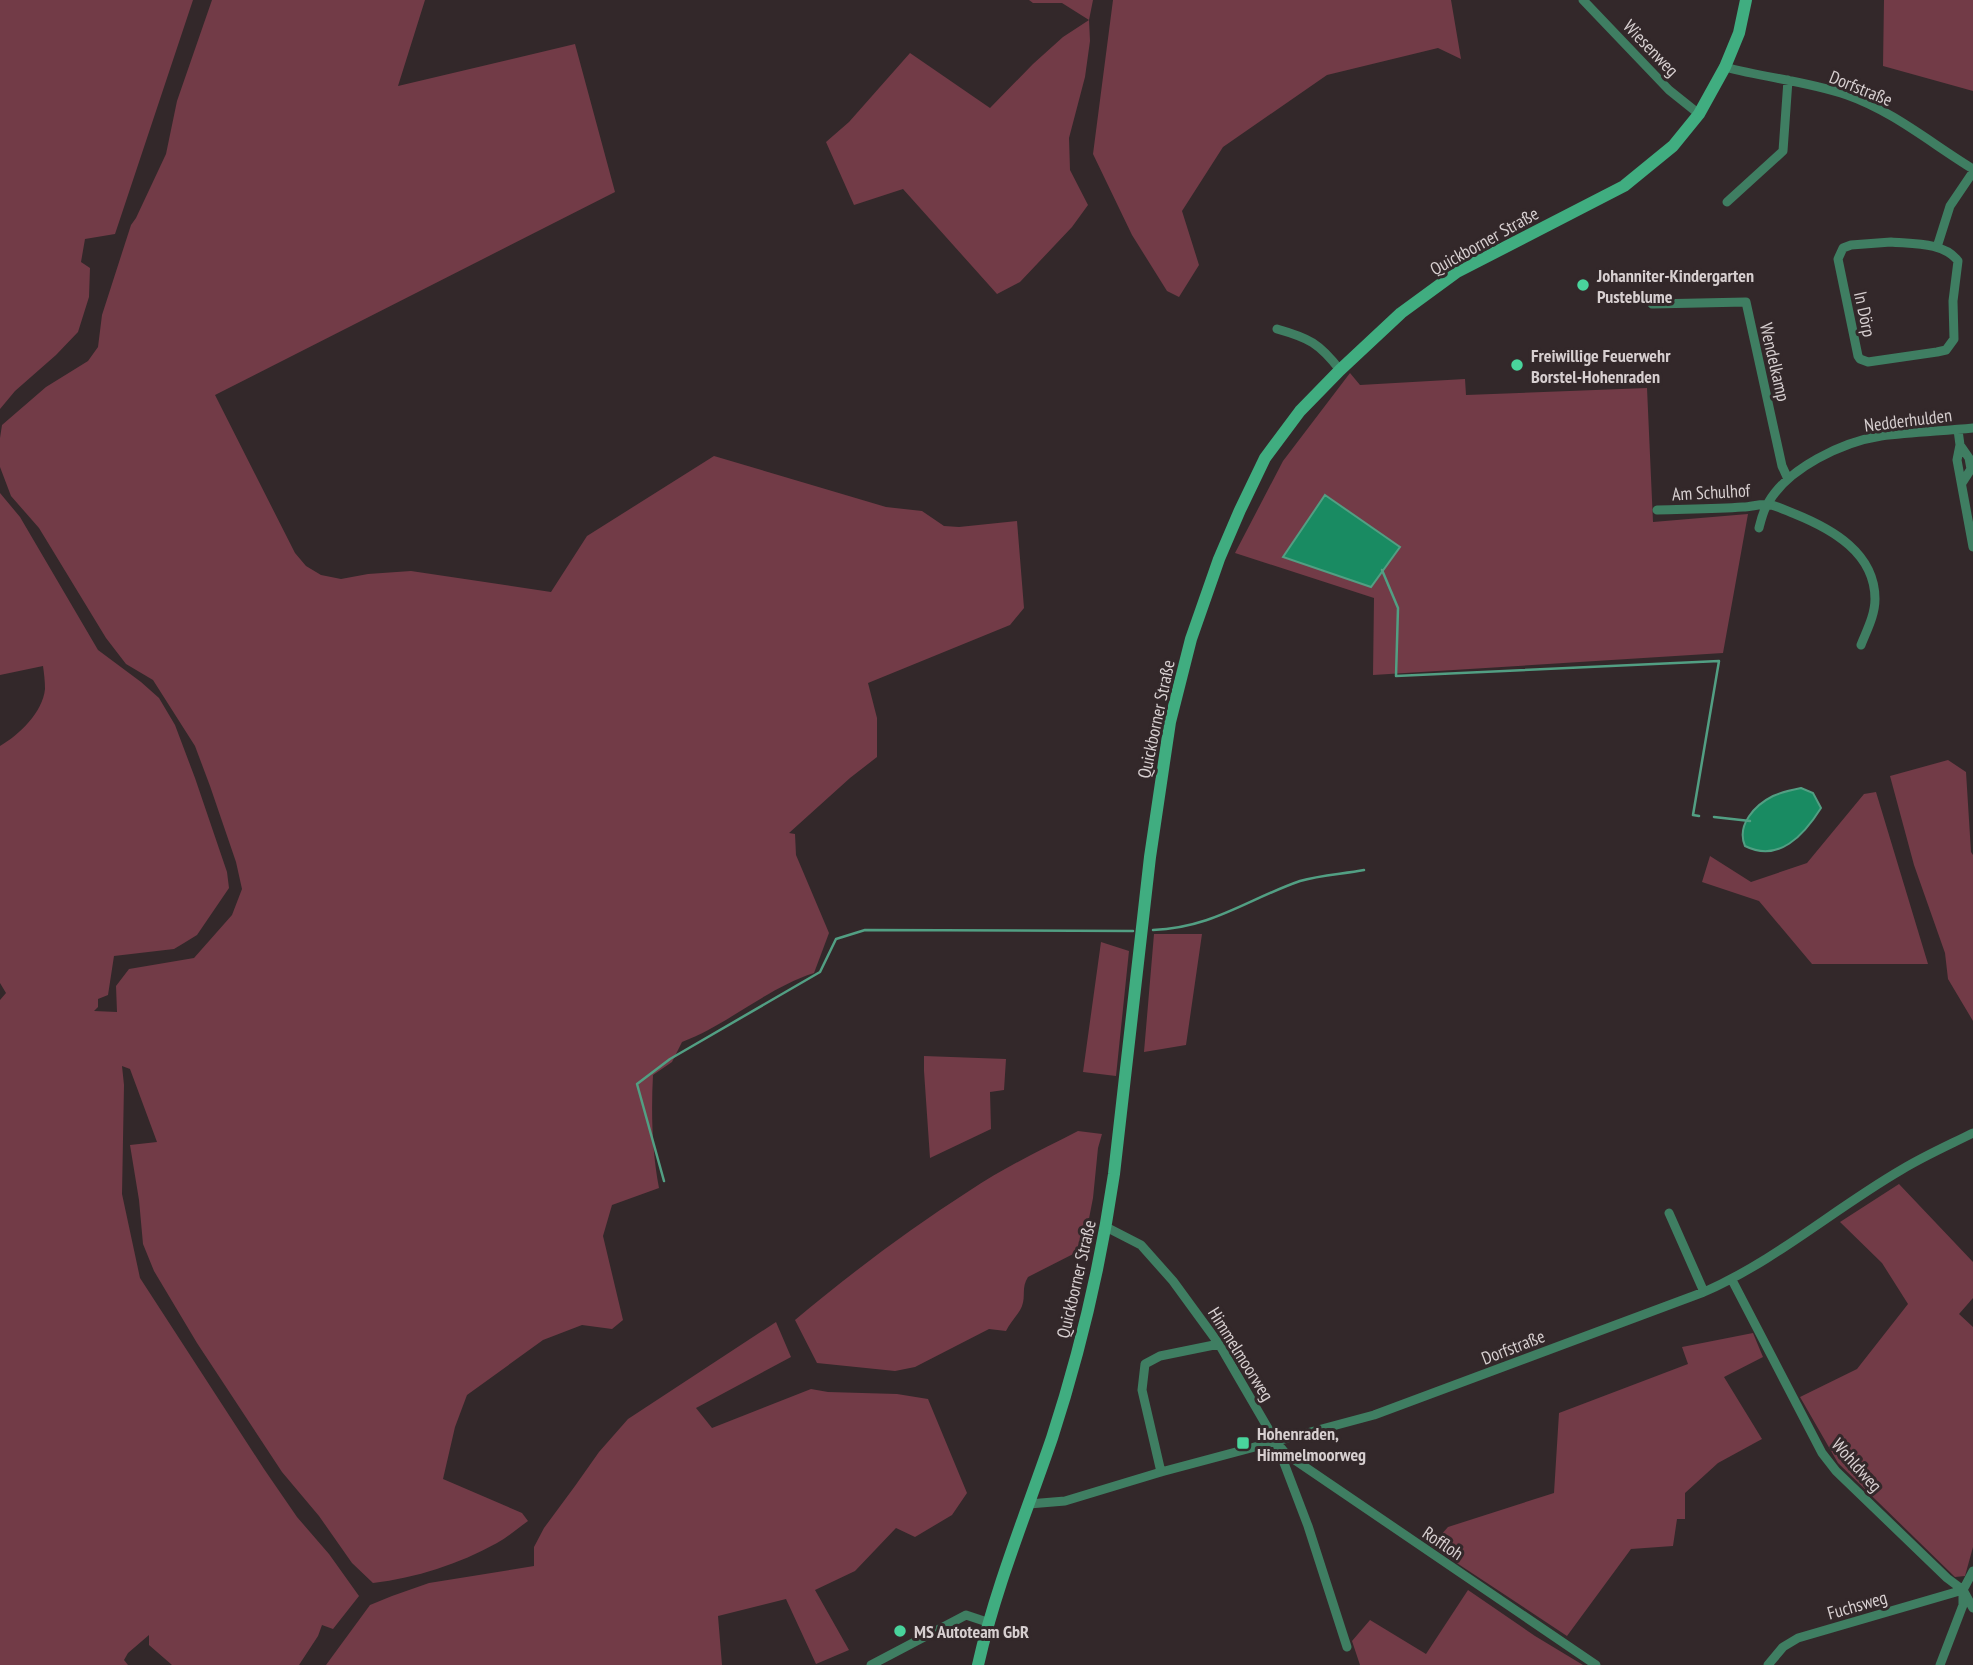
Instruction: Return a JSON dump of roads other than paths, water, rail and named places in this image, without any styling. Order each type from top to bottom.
[{"type":"main road","name":"Quickborner Straße","points":[[978,1665],[1075,1360],[1106,1227],[1170,722],[1191,639],[1219,559],[1240,510],[1265,458],[1300,411],[1401,313],[1457,272],[1624,186],[1674,146],[1699,114],[1725,67],[1739,33],[1746,0]]},
{"type":"street","name":"Wiesenweg","points":[[1583,0],[1669,90],[1699,114]]},
{"type":"street","name":"Dorfstraße","points":[[1725,67],[1847,95],[1884,111],[1973,170]]},
{"type":"street","points":[[1727,202],[1783,151],[1788,80]]},
{"type":"street","points":[[1937,247],[1950,206],[1973,170]]},
{"type":"street","name":"In Dörp","points":[[1891,242],[1937,247],[1958,261],[1953,301],[1954,339],[1951,345],[1937,352],[1868,362],[1860,359],[1838,259],[1843,248],[1891,242]]},
{"type":"street","name":"Wendelkamp","points":[[1652,304],[1746,302],[1782,466],[1788,479]]},
{"type":"street","points":[[1277,329],[1298,334],[1317,344],[1340,370]]},
{"type":"street","name":"Nedderhulden","points":[[1759,528],[1767,504],[1788,479],[1809,464],[1852,444],[1880,436],[1973,428]]},
{"type":"street","points":[[1958,430],[1960,445],[1957,460],[1973,547]]},
{"type":"street","points":[[1767,504],[1831,531],[1856,552],[1868,568],[1873,583],[1874,612],[1861,645]]},
{"type":"street","name":"Am Schulhof","points":[[1657,510],[1767,504]]},
{"type":"street","name":"Dorfstraße","points":[[1029,1504],[1065,1500],[1374,1415],[1704,1293],[1772,1256],[1900,1170],[1973,1133]]},
{"type":"street","points":[[1669,1213],[1704,1293]]},
{"type":"street","name":"Himmelmoorweg","points":[[1106,1227],[1141,1245],[1173,1281],[1219,1344],[1276,1442],[1308,1526],[1348,1647]]},
{"type":"street","name":"Wohldweg","points":[[1732,1280],[1822,1453],[1836,1471],[1947,1578],[1963,1590],[1973,1608]]},
{"type":"street","points":[[1161,1472],[1142,1390],[1145,1364],[1160,1356],[1219,1344]]},
{"type":"street","name":"Roffloh","points":[[1276,1442],[1286,1454],[1596,1665]]},
{"type":"street","points":[[1940,1665],[1963,1605],[1963,1590],[1973,1571]]},
{"type":"street","name":"Fuchsweg","points":[[1768,1665],[1783,1647],[1798,1638],[1963,1590]]},
{"type":"street","points":[[871,1665],[966,1615],[990,1623]]},
{"type":"waterway","points":[[1382,570],[1398,608],[1396,676],[1719,661],[1693,815],[1699,816]]},
{"type":"waterway","points":[[1714,817],[1750,821]]},
{"type":"waterway","points":[[1153,930],[1194,924],[1300,881],[1364,870]]},
{"type":"waterway","points":[[664,1181],[637,1084],[670,1059],[820,972],[836,939],[865,930],[1133,931]]},
{"type":"place","name":"Johanniter-Kindergarten Pusteblume","points":[[1583,285]]},
{"type":"place","name":"Freiwillige Feuerwehr Borstel-Hohenraden","points":[[1517,365]]},
{"type":"place","name":"Hohenraden, Himmelmoorweg","points":[[1243,1443]]},
{"type":"place","name":"MS Autoteam GbR","points":[[900,1631]]}]
